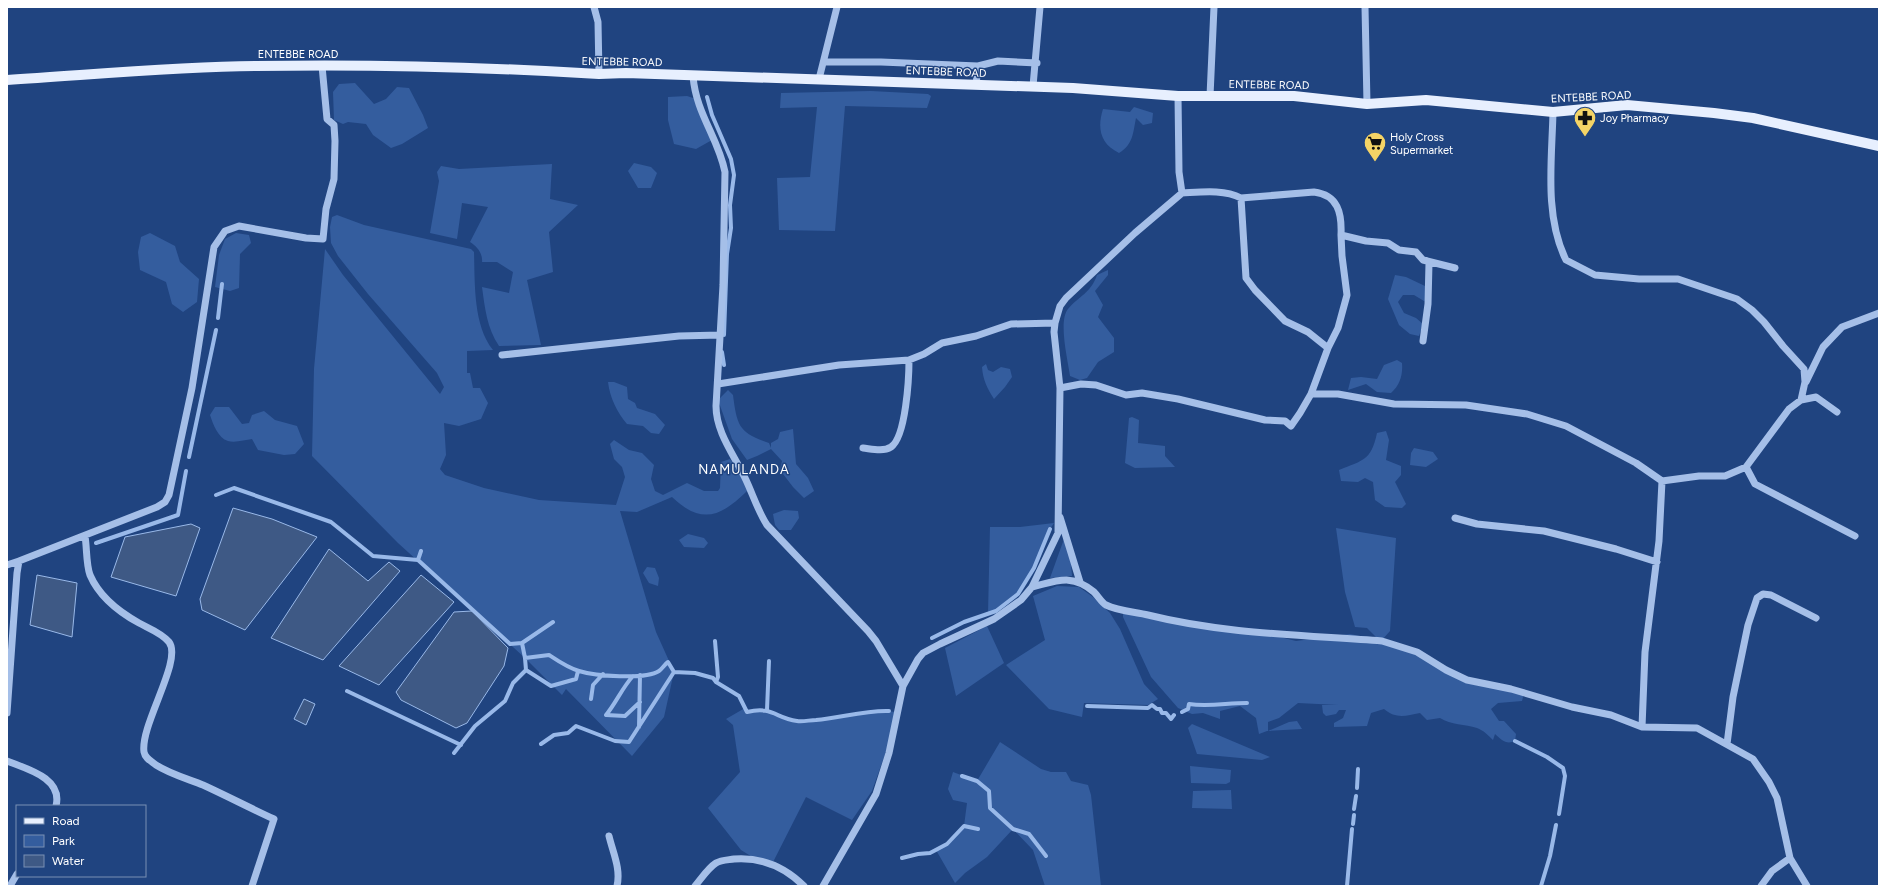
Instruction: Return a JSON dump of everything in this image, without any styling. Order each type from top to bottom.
[{"type":"main road","name":"ENTEBBE ROAD","points":[[7,80],[168,69],[254,66],[434,66],[599,74],[626,73],[1033,86],[1178,96],[1294,96],[1367,104],[1426,100],[1553,112],[1627,106],[1714,113],[1753,118],[1879,146]]},
{"type":"street","points":[[594,7],[598,22],[599,74]]},
{"type":"street","points":[[819,79],[837,7]]},
{"type":"street","points":[[1033,86],[1040,7]]},
{"type":"street","points":[[1210,96],[1214,7]]},
{"type":"street","points":[[1365,7],[1367,104]]},
{"type":"street","points":[[824,62],[881,62],[978,66],[998,61],[1036,63]]},
{"type":"street","points":[[7,564],[19,561],[85,536],[157,507],[165,502],[169,495],[192,388],[214,247],[225,231],[239,226],[323,240],[326,209],[334,179],[335,141],[334,125],[327,119],[322,66]]},
{"type":"street","points":[[976,85],[978,66]]},
{"type":"street","points":[[692,76],[696,100],[721,158],[725,172],[725,225],[716,406],[718,419],[726,443],[746,480],[767,525],[868,631],[876,641],[902,686]]},
{"type":"street","points":[[1178,96],[1179,165],[1182,193]]},
{"type":"street","points":[[1553,112],[1552,196],[1557,235],[1566,260],[1578,268],[1595,275],[1638,279],[1678,279],[1737,299],[1760,318],[1783,346],[1800,363],[1804,368],[1805,382]]},
{"type":"street","points":[[823,886],[876,794],[889,753],[902,686],[914,665],[923,654],[994,619],[1020,600],[1032,587],[1058,533],[1060,388],[1054,332],[1060,306],[1066,298],[1135,233],[1182,193],[1234,194],[1241,198],[1314,192],[1328,195],[1333,200],[1339,215],[1346,295],[1338,328],[1328,348],[1311,394],[1291,426],[1285,421],[1265,420],[1178,399],[1142,394],[1126,395],[1096,384],[1081,384],[1060,388]]},
{"type":"street","points":[[1241,198],[1246,278],[1255,290],[1285,320],[1308,332],[1328,348]]},
{"type":"street","points":[[1341,235],[1366,241],[1388,243],[1399,250],[1416,252],[1423,260],[1455,268]]},
{"type":"street","points":[[1423,341],[1428,304],[1428,261]]},
{"type":"street","points":[[1800,400],[1805,382],[1823,347],[1842,327],[1879,313]]},
{"type":"street","points":[[718,384],[839,365],[909,360],[924,354],[942,343],[976,336],[1004,326],[1055,323]]},
{"type":"street","points":[[502,355],[679,336],[720,335]]},
{"type":"street","points":[[863,448],[884,449],[892,446],[898,438],[908,395],[909,360]]},
{"type":"street","points":[[1311,394],[1338,394],[1394,404],[1466,405],[1526,414],[1566,426],[1636,463],[1662,481],[1699,476],[1725,476],[1746,467],[1789,409],[1800,400],[1816,397],[1837,412]]},
{"type":"street","points":[[1746,467],[1755,484],[1855,536]]},
{"type":"street","points":[[1642,727],[1645,652],[1657,562],[1662,481]]},
{"type":"street","points":[[1060,515],[1080,582]]},
{"type":"street","points":[[1455,518],[1477,524],[1544,531],[1616,548],[1657,562]]},
{"type":"street","points":[[85,536],[89,573],[99,589],[123,614],[162,635],[170,643],[173,653],[172,663],[152,716],[145,744],[144,752],[147,758],[157,766],[222,794],[274,819],[252,886]]},
{"type":"street","points":[[7,713],[19,561]]},
{"type":"street","points":[[1032,587],[1060,580],[1080,582],[1095,593],[1106,605],[1182,624],[1288,636],[1382,641],[1417,652],[1446,670],[1467,680],[1511,689],[1572,707],[1611,715],[1642,727],[1697,728],[1753,759],[1769,782],[1777,798],[1790,858],[1807,886]]},
{"type":"street","points":[[1727,744],[1733,697],[1748,625],[1756,598],[1763,594],[1771,596],[1816,618]]},
{"type":"street","points":[[7,761],[35,772],[50,782],[57,796],[56,805]]},
{"type":"street","points":[[609,836],[616,860],[618,876],[617,886]]},
{"type":"street","points":[[695,886],[716,863],[722,860],[752,858],[777,867],[804,886]]},
{"type":"street","points":[[1761,886],[1772,871],[1790,858]]},
{"type":"street","points":[[10,886],[16,876]]},
{"type":"green space","points":[[355,83],[374,104],[386,99],[397,87],[409,88],[428,128],[402,144],[391,148],[373,135],[366,124],[348,122],[343,124],[334,120],[333,92],[339,84]]},
{"type":"green space","points":[[871,91],[928,94],[931,96],[927,108],[845,106],[835,231],[779,230],[777,178],[810,177],[817,107],[780,108],[781,93]]},
{"type":"green space","points":[[687,96],[699,100],[712,140],[696,149],[674,144],[668,120],[668,97]]},
{"type":"green space","points":[[1134,107],[1153,113],[1152,123],[1143,125],[1136,118],[1130,142],[1124,150],[1119,153],[1108,145],[1102,135],[1100,123],[1103,109],[1130,112]]},
{"type":"green space","points":[[634,163],[651,167],[657,173],[651,188],[638,188],[628,171]]},
{"type":"green space","points":[[552,164],[550,199],[578,205],[549,232],[553,272],[527,280],[541,345],[499,346],[489,325],[482,287],[509,293],[513,272],[497,262],[482,262],[482,256],[479,250],[470,242],[488,207],[462,203],[457,239],[430,233],[439,181],[437,172],[441,166],[459,169]]},
{"type":"green space","points":[[337,215],[364,225],[471,249],[474,252],[475,290],[478,316],[486,340],[493,350],[467,351],[467,373],[470,373],[473,388],[480,388],[488,403],[481,419],[459,426],[444,423],[446,455],[440,469],[445,475],[484,488],[539,500],[616,505],[625,477],[622,467],[614,459],[610,444],[614,440],[629,450],[642,453],[654,465],[651,479],[655,491],[663,495],[687,483],[704,491],[718,491],[720,488],[721,462],[730,459],[742,476],[748,490],[729,506],[712,514],[693,512],[672,497],[637,512],[620,511],[656,632],[674,672],[664,717],[632,756],[566,689],[562,695],[525,658],[398,543],[312,456],[314,369],[325,249],[343,275],[440,394],[444,387],[437,373],[368,294],[338,256],[331,243],[330,227],[332,217]]},
{"type":"green space","points":[[150,233],[175,246],[180,262],[199,279],[197,302],[183,312],[172,304],[166,282],[140,270],[138,252],[141,237]]},
{"type":"green space","points":[[236,233],[249,235],[251,243],[240,254],[239,288],[230,291],[215,287],[219,255],[225,239]]},
{"type":"green space","points":[[1108,270],[1108,275],[1095,291],[1103,305],[1098,317],[1114,338],[1114,352],[1098,362],[1087,378],[1080,380],[1070,376],[1064,332],[1065,315],[1068,309],[1091,286],[1097,275]]},
{"type":"green space","points":[[1395,275],[1406,277],[1425,286],[1429,298],[1424,301],[1414,295],[1403,295],[1398,302],[1404,313],[1416,318],[1423,324],[1419,336],[1410,334],[1399,325],[1388,299]]},
{"type":"green space","points":[[1397,360],[1402,363],[1402,372],[1397,387],[1391,393],[1377,392],[1366,384],[1348,390],[1351,378],[1361,377],[1377,379],[1384,365]]},
{"type":"green space","points":[[986,364],[988,370],[993,372],[1001,367],[1010,369],[1012,377],[994,399],[983,376],[982,367]]},
{"type":"green space","points":[[608,382],[614,382],[627,387],[628,399],[635,403],[637,408],[655,414],[665,425],[659,434],[651,433],[643,426],[627,424],[614,404],[610,394]]},
{"type":"green space","points":[[728,390],[733,395],[736,414],[741,427],[751,436],[769,443],[771,448],[771,443],[778,439],[780,432],[793,429],[796,464],[808,478],[814,491],[804,498],[780,470],[782,461],[771,449],[747,460],[732,439],[718,400]]},
{"type":"green space","points":[[215,407],[229,407],[242,424],[249,423],[252,415],[264,411],[275,420],[297,426],[304,444],[295,454],[284,455],[258,450],[252,439],[237,442],[228,441],[221,437],[216,430],[210,415]]},
{"type":"green space","points":[[1132,417],[1139,420],[1138,443],[1165,446],[1165,456],[1175,467],[1135,468],[1125,463],[1129,418]]},
{"type":"green space","points":[[1386,431],[1389,440],[1386,460],[1401,466],[1401,475],[1395,482],[1406,504],[1402,508],[1385,507],[1375,500],[1373,482],[1365,478],[1358,482],[1341,481],[1339,470],[1365,458],[1372,449],[1377,433]]},
{"type":"green space","points":[[1414,448],[1433,452],[1438,459],[1426,467],[1410,465],[1411,453]]},
{"type":"green space","points":[[784,510],[798,511],[799,518],[791,530],[779,530],[775,525],[773,514]]},
{"type":"green space","points":[[1054,523],[1046,536],[1030,575],[1023,587],[1014,598],[1003,607],[988,614],[990,527],[1020,527]]},
{"type":"green space","points":[[1336,528],[1396,538],[1390,631],[1382,640],[1392,643],[1450,672],[1524,693],[1522,701],[1498,703],[1491,709],[1499,721],[1504,721],[1516,734],[1515,741],[1512,742],[1504,741],[1495,734],[1493,740],[1479,729],[1449,722],[1440,718],[1427,720],[1420,713],[1401,716],[1388,712],[1384,709],[1371,713],[1367,726],[1334,727],[1334,723],[1343,718],[1346,710],[1339,710],[1336,714],[1326,716],[1323,713],[1322,705],[1338,705],[1298,703],[1279,718],[1268,722],[1268,731],[1259,734],[1256,718],[1240,706],[1220,711],[1220,719],[1203,713],[1192,714],[1178,708],[1151,677],[1123,617],[1123,613],[1260,632],[1296,641],[1350,634],[1379,640],[1367,628],[1355,627],[1345,592]]},
{"type":"green space","points":[[688,534],[704,538],[708,543],[704,548],[684,547],[679,540]]},
{"type":"green space","points":[[1064,539],[1069,542],[1072,576],[1050,578]]},
{"type":"green space","points":[[647,567],[655,568],[659,578],[658,586],[649,583],[643,573]]},
{"type":"green space","points":[[1057,586],[1079,587],[1093,597],[1110,613],[1120,629],[1144,684],[1158,699],[1148,705],[1084,703],[1082,717],[1049,709],[1006,665],[1045,640],[1033,596]]},
{"type":"green space","points":[[987,626],[1004,663],[956,696],[945,648]]},
{"type":"green space","points":[[745,708],[747,712],[767,710],[797,721],[837,718],[877,710],[896,712],[889,743],[872,791],[852,820],[806,797],[770,868],[741,850],[708,808],[740,772],[733,725],[726,719]]},
{"type":"green space","points":[[1297,721],[1302,729],[1268,731],[1289,722]]},
{"type":"green space","points":[[1192,724],[1270,757],[1262,760],[1197,754],[1188,728]]},
{"type":"green space","points":[[1000,742],[1041,769],[1051,772],[1066,772],[1071,781],[1088,785],[1091,795],[1101,886],[1045,886],[1033,850],[1013,829],[987,857],[965,873],[955,883],[936,850],[947,844],[964,826],[967,803],[953,800],[948,789],[953,772],[977,781]]},
{"type":"green space","points":[[1190,766],[1231,770],[1230,782],[1226,784],[1191,783]]},
{"type":"green space","points":[[1231,790],[1232,809],[1192,808],[1193,791]]},
{"type":"water","points":[[233,508],[272,519],[317,537],[245,630],[202,610],[200,599]]},
{"type":"water","points":[[191,524],[200,528],[176,596],[111,577],[125,537]]},
{"type":"water","points":[[329,549],[368,581],[389,562],[400,571],[323,660],[271,638]]},
{"type":"water","points":[[37,575],[77,583],[72,637],[30,625]]},
{"type":"water","points":[[421,575],[454,602],[379,685],[339,666]]},
{"type":"water","points":[[472,611],[508,648],[504,666],[467,723],[456,728],[401,700],[396,692],[454,612]]},
{"type":"water","points":[[304,699],[315,704],[306,725],[294,719]]},
{"type":"waterway","points":[[707,97],[712,115],[731,159],[734,175],[730,205],[731,228],[727,254],[724,335]]},
{"type":"waterway","points":[[218,318],[222,284]]},
{"type":"waterway","points":[[189,457],[216,330]]},
{"type":"waterway","points":[[722,352],[724,365]]},
{"type":"waterway","points":[[96,543],[178,515],[186,471]]},
{"type":"waterway","points":[[216,495],[234,488],[331,522],[373,556],[418,560]]},
{"type":"waterway","points":[[932,638],[964,622],[996,611],[1018,594],[1034,568],[1050,529]]},
{"type":"waterway","points":[[421,551],[418,560],[510,644],[522,643],[525,658]]},
{"type":"waterway","points":[[522,643],[553,622]]},
{"type":"waterway","points":[[715,641],[718,677],[716,682]]},
{"type":"waterway","points":[[454,753],[475,726],[505,701],[513,683],[526,670],[525,658],[549,655],[575,670],[608,676],[643,676],[652,674],[659,671],[668,662],[674,672],[695,673],[713,678],[716,682],[739,696],[747,712],[763,710],[790,720],[804,721],[889,711]]},
{"type":"waterway","points":[[767,710],[769,661]]},
{"type":"waterway","points":[[526,670],[551,686],[576,679],[578,671]]},
{"type":"waterway","points":[[541,744],[554,735],[568,733],[576,726],[615,741],[629,742],[674,672]]},
{"type":"waterway","points":[[591,699],[593,685],[603,674]]},
{"type":"waterway","points":[[639,727],[640,675]]},
{"type":"waterway","points":[[606,715],[633,676]]},
{"type":"waterway","points":[[347,691],[461,745]]},
{"type":"waterway","points":[[606,715],[625,716],[640,702]]},
{"type":"waterway","points":[[1182,712],[1188,709],[1189,704],[1210,705],[1247,703]]},
{"type":"waterway","points":[[1087,706],[1148,708],[1152,705],[1157,709],[1160,709],[1162,713],[1166,713],[1171,719],[1174,715]]},
{"type":"waterway","points":[[1515,741],[1547,757],[1563,768],[1565,776],[1559,814]]},
{"type":"waterway","points":[[1357,788],[1358,769]]},
{"type":"waterway","points":[[962,776],[977,781],[989,791],[990,808],[1013,829],[1029,834],[1046,856]]},
{"type":"waterway","points":[[1354,809],[1356,796]]},
{"type":"waterway","points":[[1353,824],[1354,815]]},
{"type":"waterway","points":[[1541,886],[1550,856],[1556,825]]},
{"type":"waterway","points":[[902,858],[930,853],[947,844],[964,826],[978,829]]},
{"type":"waterway","points":[[1347,886],[1352,829]]},
{"type":"place","name":"Joy Pharmacy","points":[[1585,138]]},
{"type":"place","name":"Holy Cross Supermarket","points":[[1375,162]]},
{"type":"district","name":"NAMULANDA","points":[[744,469]]}]
